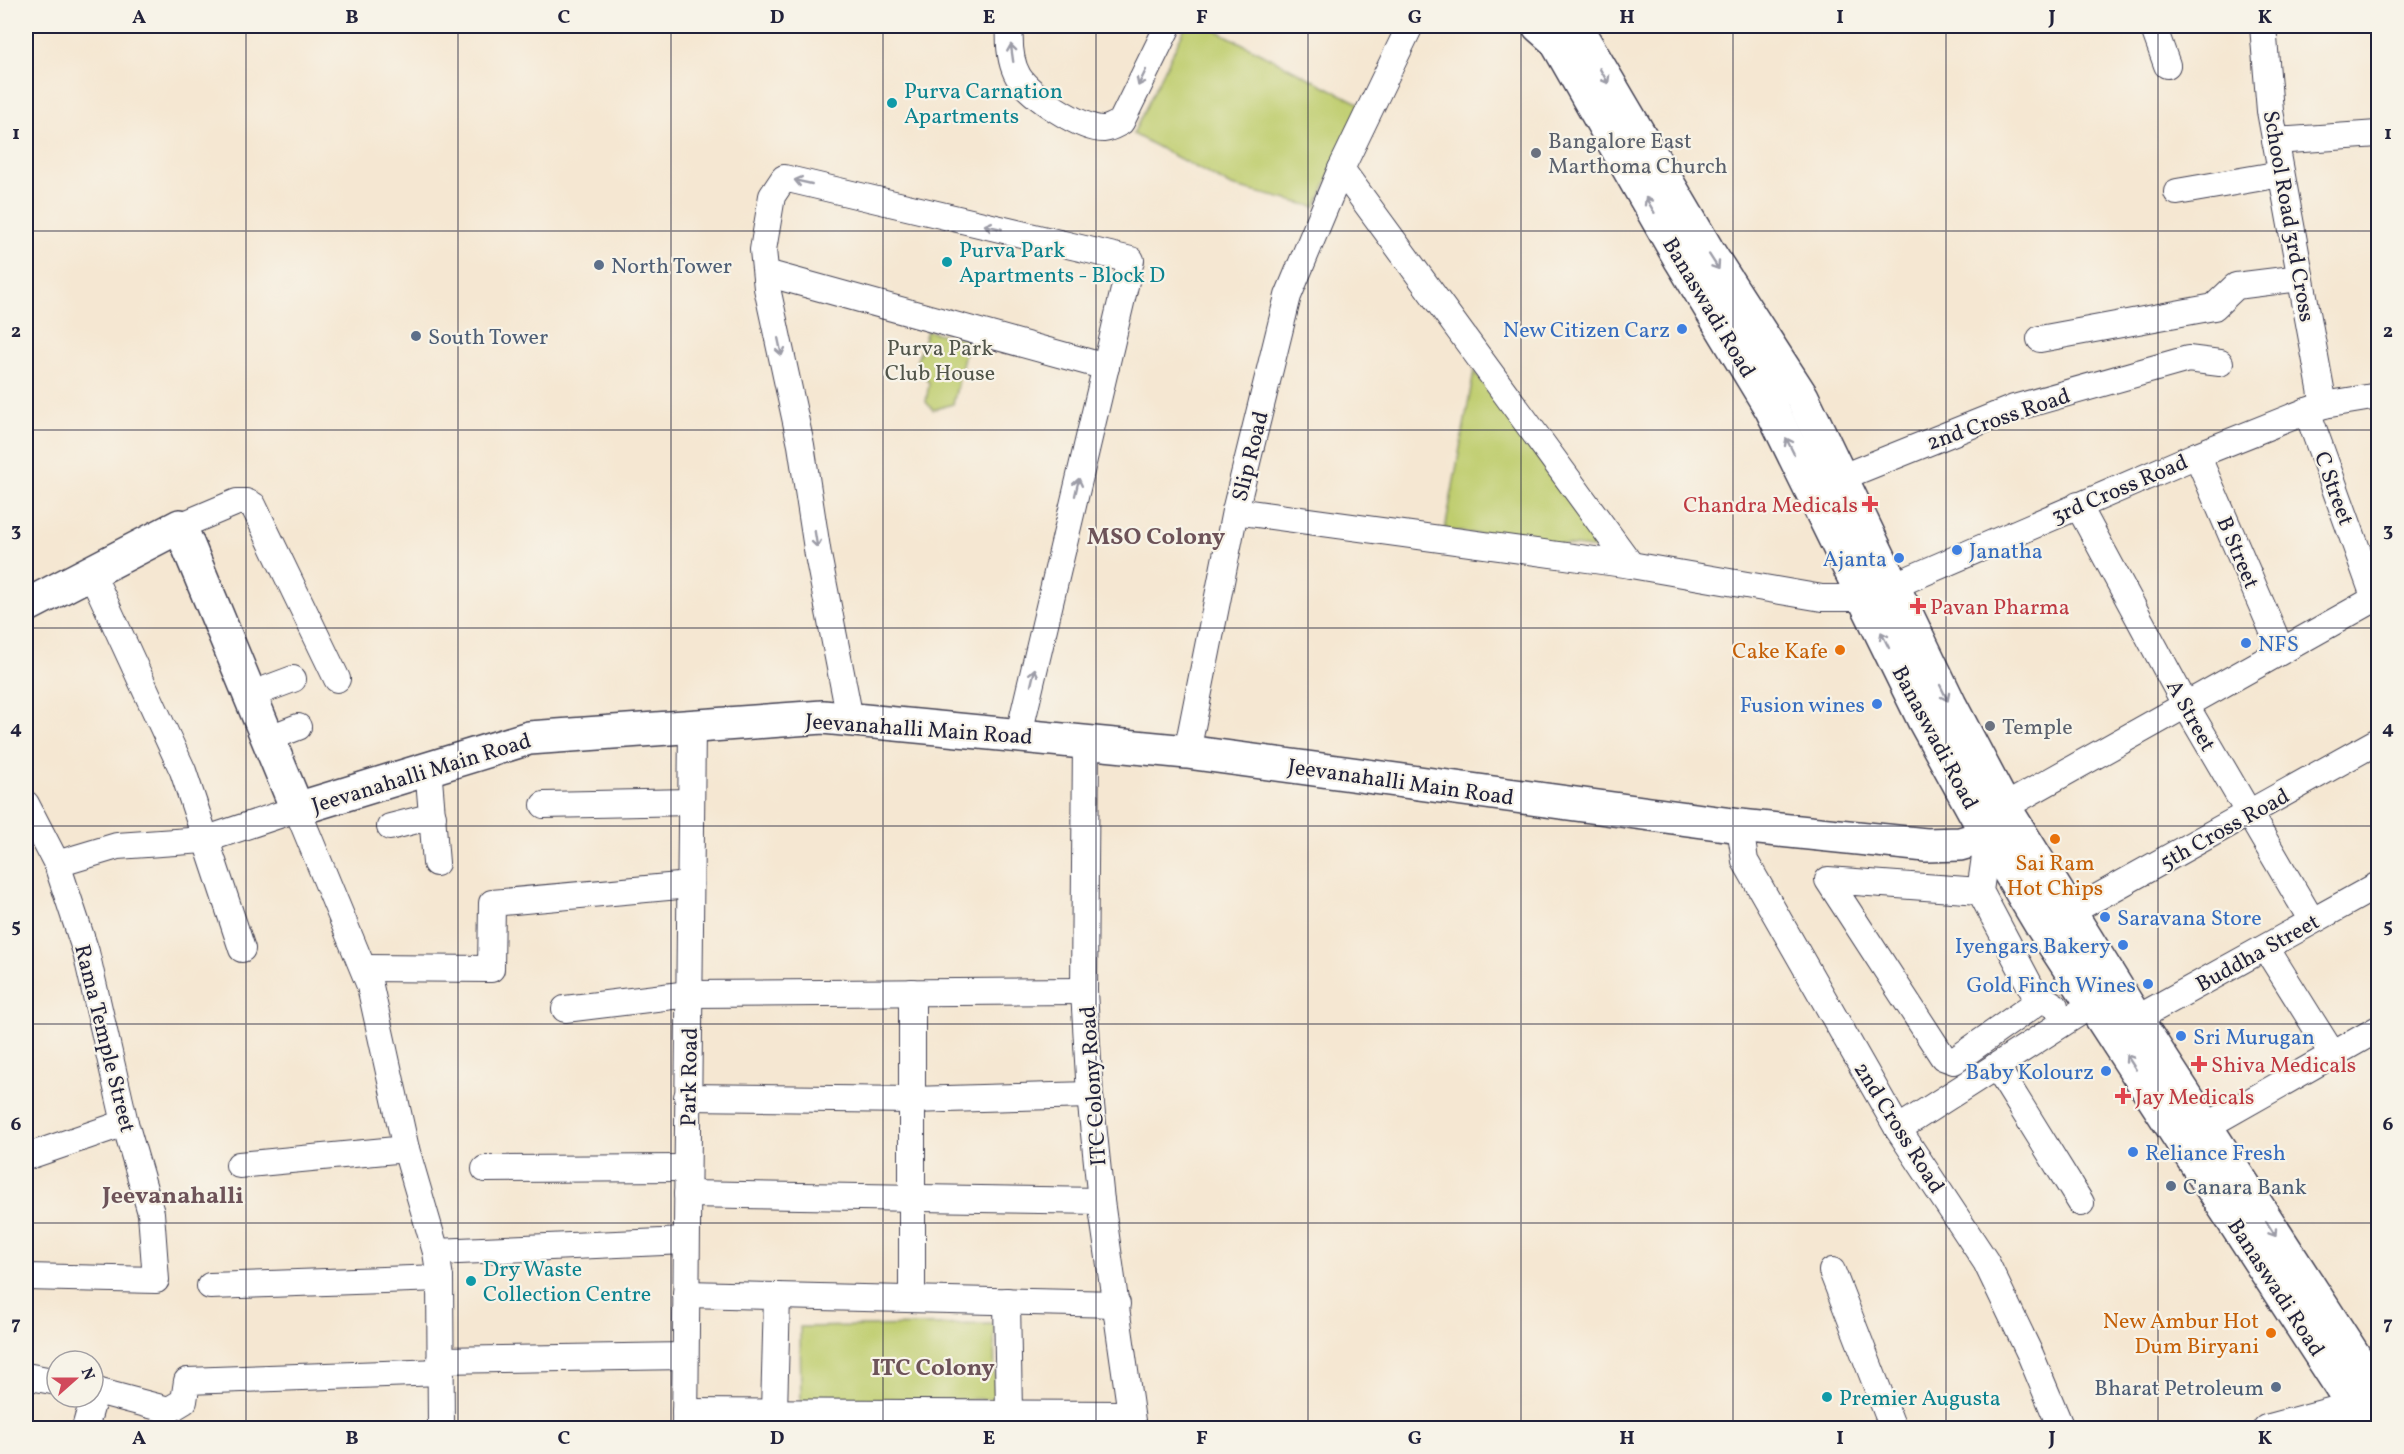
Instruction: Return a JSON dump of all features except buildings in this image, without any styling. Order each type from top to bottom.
[{"type":"main road","name":"Banaswadi Road","points":[[1539,26],[1556,41],[1681,260],[1772,410],[1826,484],[1879,593],[1924,720],[2086,1008],[2369,1404]]},
{"type":"main road","name":"Banaswadi Road","points":[[1575,26],[1701,241],[1802,397],[1826,484]]},
{"type":"main road","name":"Jeevanahalli Main Road","points":[[180,526],[297,809],[428,766],[529,738],[823,717],[1086,740],[1740,826],[1926,845],[1960,844],[1988,836]]},
{"type":"main road","points":[[26,606],[180,526]]},
{"type":"main road","name":"Banaswadi Road","points":[[1879,593],[1950,705],[2004,807],[2205,1127],[2369,1404]]},
{"type":"street","points":[[1010,26],[1012,62],[1029,91],[1049,106],[1101,129],[1121,122],[1168,26]]},
{"type":"street","name":"Slip Road","points":[[1187,752],[1235,511],[1288,296],[1341,169],[1410,26]]},
{"type":"street","points":[[2153,26],[2167,65]]},
{"type":"street","name":"School Road 3rd Cross","points":[[2263,26],[2270,111],[2300,278],[2316,408]]},
{"type":"street","points":[[2275,141],[2379,134]]},
{"type":"street","points":[[1341,169],[1631,565]]},
{"type":"street","points":[[2177,192],[2281,174]]},
{"type":"street","points":[[850,719],[763,250],[772,196],[784,178],[1131,260],[1019,734]]},
{"type":"street","points":[[766,273],[1106,367]]},
{"type":"street","points":[[2040,339],[2214,307],[2236,285],[2300,278]]},
{"type":"street","name":"2nd Cross Road","points":[[1826,484],[2014,408],[2188,359],[2220,363]]},
{"type":"street","name":"3rd Cross Road","points":[[1879,593],[2197,454],[2316,408],[2379,396]]},
{"type":"street","name":"C Street","points":[[2316,408],[2377,598]]},
{"type":"street","name":"B Street","points":[[2197,454],[2281,650]]},
{"type":"street","points":[[180,526],[237,502],[246,501],[253,505],[337,679]]},
{"type":"street","name":"A Street","points":[[2078,505],[2185,704],[2312,921]]},
{"type":"street","points":[[1235,511],[1631,565],[1822,598],[1879,593]]},
{"type":"street","points":[[91,572],[183,771],[242,949]]},
{"type":"street","points":[[2004,807],[2377,598]]},
{"type":"street","points":[[250,695],[293,679]]},
{"type":"street","name":"Park Road","points":[[685,1420],[692,726]]},
{"type":"street","points":[[267,739],[298,727]]},
{"type":"street","name":"ITC Colony Road","points":[[1086,740],[1084,992],[1090,1095],[1101,1201],[1132,1421]]},
{"type":"street","name":"5th Cross Road","points":[[2069,913],[2379,741]]},
{"type":"street","points":[[428,766],[435,863]]},
{"type":"street","points":[[544,806],[691,802]]},
{"type":"street","name":"Rama Temple Street","points":[[26,804],[33,831],[57,864],[86,952],[125,1123],[151,1213],[156,1280],[26,1277]]},
{"type":"street","points":[[57,864],[117,846],[204,840],[297,809],[364,968],[406,1149],[436,1252],[440,1278],[441,1428]]},
{"type":"street","points":[[390,827],[433,816]]},
{"type":"street","name":"2nd Cross Road","points":[[1740,826],[1745,861],[1898,1130],[1986,1262],[2030,1354],[2061,1428]]},
{"type":"street","points":[[1988,836],[1980,891],[2034,993],[2049,1004],[2086,1008]]},
{"type":"street","points":[[1980,891],[1828,880],[1943,1057],[1954,1060],[2042,999]]},
{"type":"street","points":[[364,968],[490,969],[492,903],[690,885]]},
{"type":"street","name":"Buddha Street","points":[[2136,1019],[2379,885]]},
{"type":"street","points":[[2266,948],[2332,1055]]},
{"type":"street","points":[[912,992],[912,1299]]},
{"type":"street","points":[[565,1009],[689,994],[1084,992]]},
{"type":"street","points":[[1898,1130],[2086,1008]]},
{"type":"street","points":[[2205,1127],[2379,1029]]},
{"type":"street","points":[[1996,1066],[2081,1203]]},
{"type":"street","points":[[687,1097],[912,1100],[1090,1095]]},
{"type":"street","points":[[26,1157],[125,1123]]},
{"type":"street","points":[[239,1165],[406,1149]]},
{"type":"street","points":[[485,1169],[687,1168]]},
{"type":"street","points":[[687,1194],[1101,1201]]},
{"type":"street","points":[[436,1252],[686,1240]]},
{"type":"street","points":[[1832,1271],[1893,1428]]},
{"type":"street","points":[[210,1286],[440,1278]]},
{"type":"street","points":[[686,1294],[1117,1304]]},
{"type":"street","points":[[774,1412],[777,1296]]},
{"type":"street","points":[[1007,1301],[1009,1413]]},
{"type":"street","points":[[105,1393],[168,1410],[184,1401],[187,1381],[441,1366],[685,1356]]},
{"type":"street","points":[[26,1376],[45,1380]]},
{"type":"street","points":[[2266,1428],[2369,1404]]},
{"type":"street","points":[[85,1428],[90,1409]]},
{"type":"street","points":[[685,1420],[774,1412],[913,1421],[1009,1413],[1132,1421]]},
{"type":"green space","points":[[1186,26],[1208,26],[1360,104],[1316,207],[1231,186],[1133,134]]},
{"type":"green space","name":"Purva Park Club House","points":[[927,331],[968,340],[953,404],[933,410],[926,402],[929,383],[916,363]]},
{"type":"green space","points":[[1474,371],[1607,550],[1445,530]]},
{"type":"green space","points":[[994,1324],[995,1399],[801,1402],[800,1327]]},
{"type":"place","name":"Purva Carnation Apartments","points":[[892,103]]},
{"type":"place","name":"Bangalore East Marthoma Church","points":[[1536,153]]},
{"type":"place","name":"Purva Park Apartments - Block D","points":[[947,262]]},
{"type":"place","name":"North Tower","points":[[599,265]]},
{"type":"place","name":"New Citizen Carz","points":[[1682,329]]},
{"type":"place","name":"South Tower","points":[[416,336]]},
{"type":"place","name":"Chandra Medicals","points":[[1870,504]]},
{"type":"place","name":"Janatha","points":[[1957,550]]},
{"type":"place","name":"Ajanta","points":[[1899,558]]},
{"type":"place","name":"Pavan Pharma","points":[[1918,606]]},
{"type":"place","name":"NFS","points":[[2246,643]]},
{"type":"place","name":"Cake Kafe","points":[[1840,650]]},
{"type":"place","name":"Fusion wines","points":[[1877,704]]},
{"type":"place","name":"Temple","points":[[1990,726]]},
{"type":"place","name":"Sai Ram Hot Chips","points":[[2055,839]]},
{"type":"place","name":"Saravana Store","points":[[2105,917]]},
{"type":"place","name":"Iyengars Bakery","points":[[2123,945]]},
{"type":"place","name":"Gold Finch Wines","points":[[2148,984]]},
{"type":"place","name":"Sri Murugan","points":[[2181,1036]]},
{"type":"place","name":"Shiva Medicals","points":[[2199,1064]]},
{"type":"place","name":"Baby Kolourz","points":[[2106,1071]]},
{"type":"place","name":"Jay Medicals","points":[[2123,1096]]},
{"type":"place","name":"Reliance Fresh","points":[[2133,1152]]},
{"type":"place","name":"Canara Bank","points":[[2171,1186]]},
{"type":"place","name":"Dry Waste Collection Centre","points":[[471,1281]]},
{"type":"place","name":"New Ambur Hot Dum Biryani","points":[[2271,1333]]},
{"type":"place","name":"Bharat Petroleum","points":[[2276,1387]]},
{"type":"place","name":"Premier Augusta","points":[[1827,1397]]},
{"type":"district","name":"MSO Colony","points":[[1156,536]]},
{"type":"district","name":"Jeevanahalli","points":[[173,1195]]},
{"type":"district","name":"ITC Colony","points":[[933,1367]]}]
